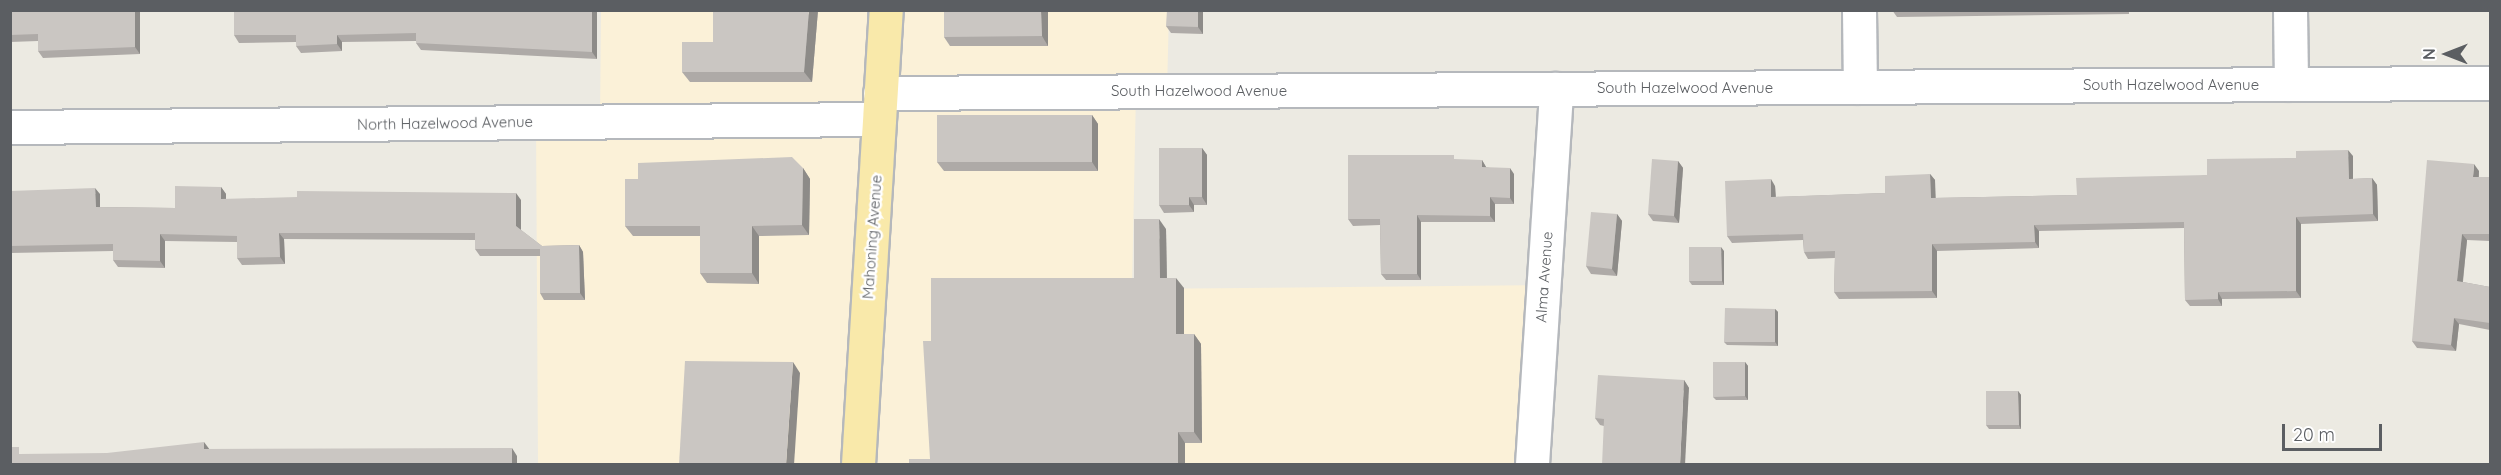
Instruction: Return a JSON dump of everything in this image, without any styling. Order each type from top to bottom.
[{"type":"main road","name":"Mahoning Avenue","points":[[858,465],[886,10]]},
{"type":"street","points":[[1859,10],[1860,87]]},
{"type":"street","points":[[2290,10],[2290,84]]},
{"type":"street","name":"South Hazelwood Avenue","points":[[880,106],[1556,89],[2490,83]]},
{"type":"street","name":"Alma Avenue","points":[[1532,465],[1556,89]]},
{"type":"street","name":"North Hazelwood Avenue","points":[[10,127],[880,106]]},
{"type":"shaded area","points":[[601,11],[1169,11],[1167,91],[1136,92],[1132,289],[1544,285],[1532,464],[538,464],[536,122],[600,121]]},
{"type":"building","points":[[10,10],[135,10],[135,47],[38,51],[38,34],[10,35]]},
{"type":"building","points":[[234,10],[592,10],[592,52],[416,43],[416,33],[337,35],[337,44],[296,46],[296,35],[234,35]]},
{"type":"building","points":[[713,10],[809,10],[804,72],[682,72],[682,42],[713,42]]},
{"type":"building","points":[[944,10],[1041,10],[1042,36],[944,37]]},
{"type":"building","points":[[1167,10],[1198,10],[1198,27],[1166,26]]},
{"type":"building","points":[[937,115],[1092,115],[1092,162],[937,162]]},
{"type":"building","points":[[1159,148],[1202,148],[1202,197],[1189,197],[1189,205],[1159,205]]},
{"type":"building","points":[[2348,150],[2349,179],[2372,178],[2373,214],[2296,217],[2296,291],[2218,292],[2218,299],[2185,300],[2184,222],[2034,225],[2035,242],[1932,244],[1932,291],[1834,292],[1835,251],[1804,252],[1803,234],[1727,236],[1725,181],[1771,179],[1771,197],[1885,193],[1885,176],[1930,174],[1931,198],[2077,195],[2076,178],[2207,175],[2207,159],[2296,158],[2296,151]]},
{"type":"building","points":[[1348,155],[1454,155],[1454,159],[1482,160],[1482,167],[1510,168],[1510,198],[1490,197],[1490,216],[1417,215],[1417,274],[1381,274],[1380,219],[1348,219]]},
{"type":"building","points":[[792,157],[803,168],[802,225],[752,226],[752,273],[700,273],[700,226],[625,226],[625,179],[638,179],[638,163]]},
{"type":"building","points":[[1652,159],[1678,161],[1674,216],[1648,214]]},
{"type":"building","points":[[2427,160],[2474,164],[2473,177],[2490,177],[2490,234],[2462,234],[2457,281],[2490,287],[2490,323],[2454,318],[2451,345],[2412,341]]},
{"type":"building","points":[[175,186],[221,187],[221,199],[297,197],[297,191],[516,193],[516,226],[542,246],[579,245],[580,293],[540,293],[540,249],[475,249],[475,233],[279,233],[280,257],[237,258],[237,236],[160,234],[160,261],[113,260],[113,244],[10,246],[10,191],[95,188],[96,207],[175,208]]},
{"type":"building","points":[[1591,212],[1617,214],[1612,269],[1586,266]]},
{"type":"building","points":[[1134,219],[1159,219],[1160,278],[1176,278],[1176,334],[1194,334],[1194,432],[1178,432],[1178,465],[909,465],[909,459],[930,459],[923,341],[931,341],[931,278],[1134,278]]},
{"type":"building","points":[[1689,247],[1721,247],[1722,281],[1689,281]]},
{"type":"building","points":[[1725,308],[1775,309],[1775,342],[1724,342]]},
{"type":"building","points":[[685,361],[793,362],[786,465],[679,465]]},
{"type":"building","points":[[1713,362],[1745,362],[1745,396],[1713,397]]},
{"type":"building","points":[[1598,375],[1684,380],[1680,465],[1602,465],[1604,419],[1595,418]]},
{"type":"building","points":[[1986,391],[2018,391],[2019,425],[1986,425]]},
{"type":"building","points":[[204,442],[204,449],[512,448],[512,465],[10,465],[10,447],[19,447],[19,454],[107,453]]}]
